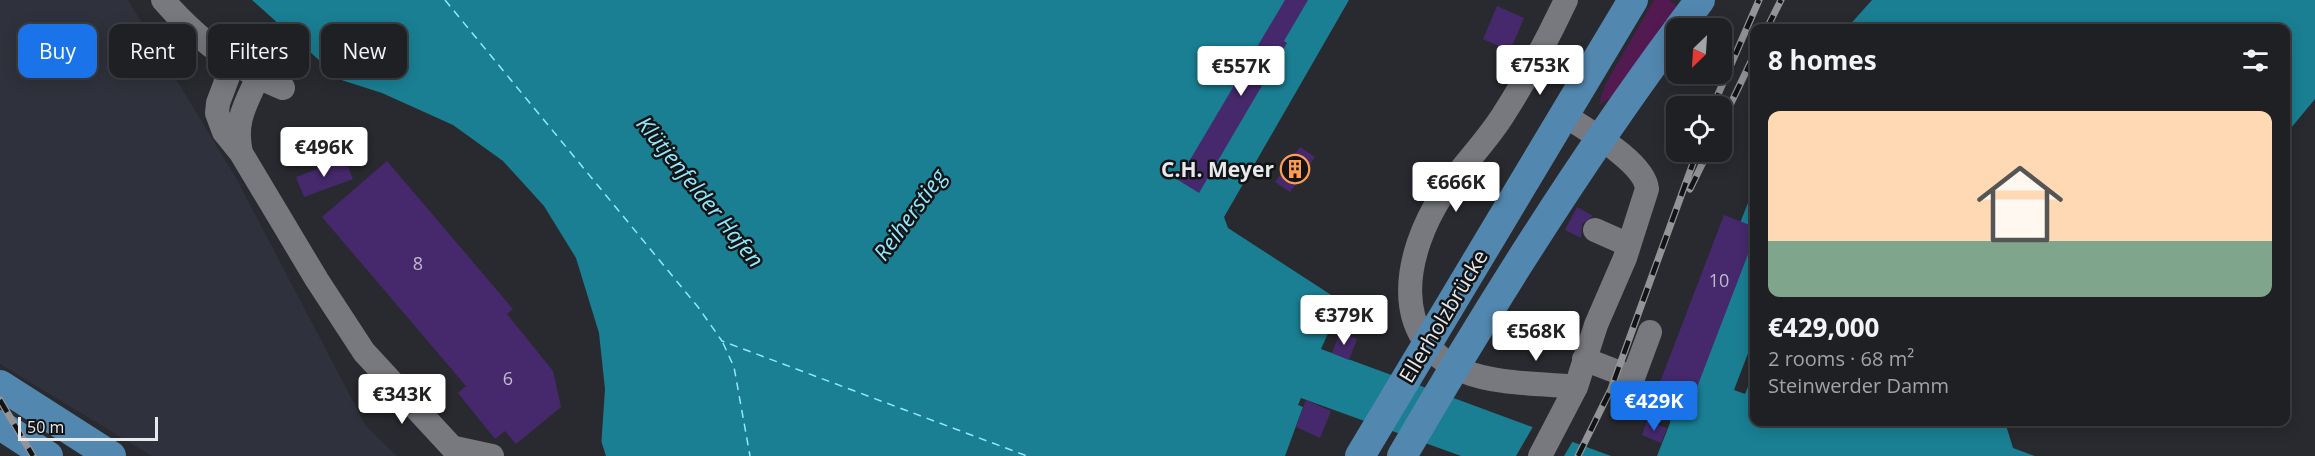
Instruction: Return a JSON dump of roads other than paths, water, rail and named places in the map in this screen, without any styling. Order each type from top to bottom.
[{"type":"main road","name":"Ellerholzbrücke","points":[[1360,456],[1633,0]]},
{"type":"main road","name":"Ellerholzbrücke","points":[[1687,18],[1700,0]]},
{"type":"main road","name":"Ellerholzbrücke","points":[[1402,456],[1497,295],[1600,139],[1666,47]]},
{"type":"main road","points":[[0,385],[111,456]]},
{"type":"main road","points":[[0,425],[48,456]]},
{"type":"main road","points":[[0,447],[12,456]]},
{"type":"street","points":[[163,0],[208,44]]},
{"type":"street","points":[[1566,0],[1505,113],[1466,160],[1440,198],[1419,243],[1410,298],[1414,323],[1423,340],[1457,367],[1493,380],[1576,387]]},
{"type":"street","points":[[226,78],[217,113],[224,132],[241,153],[322,288],[364,352],[457,452],[492,456]]},
{"type":"street","points":[[241,153],[237,136],[238,123],[258,78]]},
{"type":"street","points":[[260,78],[283,88]]},
{"type":"street","points":[[1540,456],[1562,418],[1576,387],[1584,359],[1644,202],[1645,180],[1634,166],[1600,139],[1564,115]]},
{"type":"street","points":[[1595,230],[1629,245]]},
{"type":"street","points":[[1584,359],[1634,378],[1650,333]]},
{"type":"water","points":[[252,0],[1349,0],[1224,217],[1228,228],[1342,302],[1321,349],[1611,456],[1461,456],[1301,398],[1298,405],[1303,407],[1285,456],[606,456],[563,322],[530,252],[488,197],[339,78],[407,78],[407,24],[321,24],[321,62],[309,51],[309,24],[279,24]]},
{"type":"water","points":[[1872,0],[2315,0],[2315,99],[2290,129],[2290,24],[1851,24]]},
{"type":"water","points":[[1750,198],[1750,426],[2006,426],[2013,448],[2035,456],[1657,456],[1670,423],[1672,396]]},
{"type":"railway","points":[[1717,96],[1759,0]]},
{"type":"railway","points":[[1769,24],[1781,0]]},
{"type":"railway","points":[[1732,101],[1750,63]]},
{"type":"railway","points":[[1578,456],[1611,389],[1693,162]]},
{"type":"railway","points":[[1690,189],[1703,162]]},
{"type":"railway","points":[[0,400],[33,456]]},
{"type":"place","name":"C.H. Meyer","points":[[1295,169]]},
{"type":"water label","name":"Klütjenfelder Hafen","points":[[701,191]]},
{"type":"water label","name":"Reiherstieg","points":[[909,214]]}]
